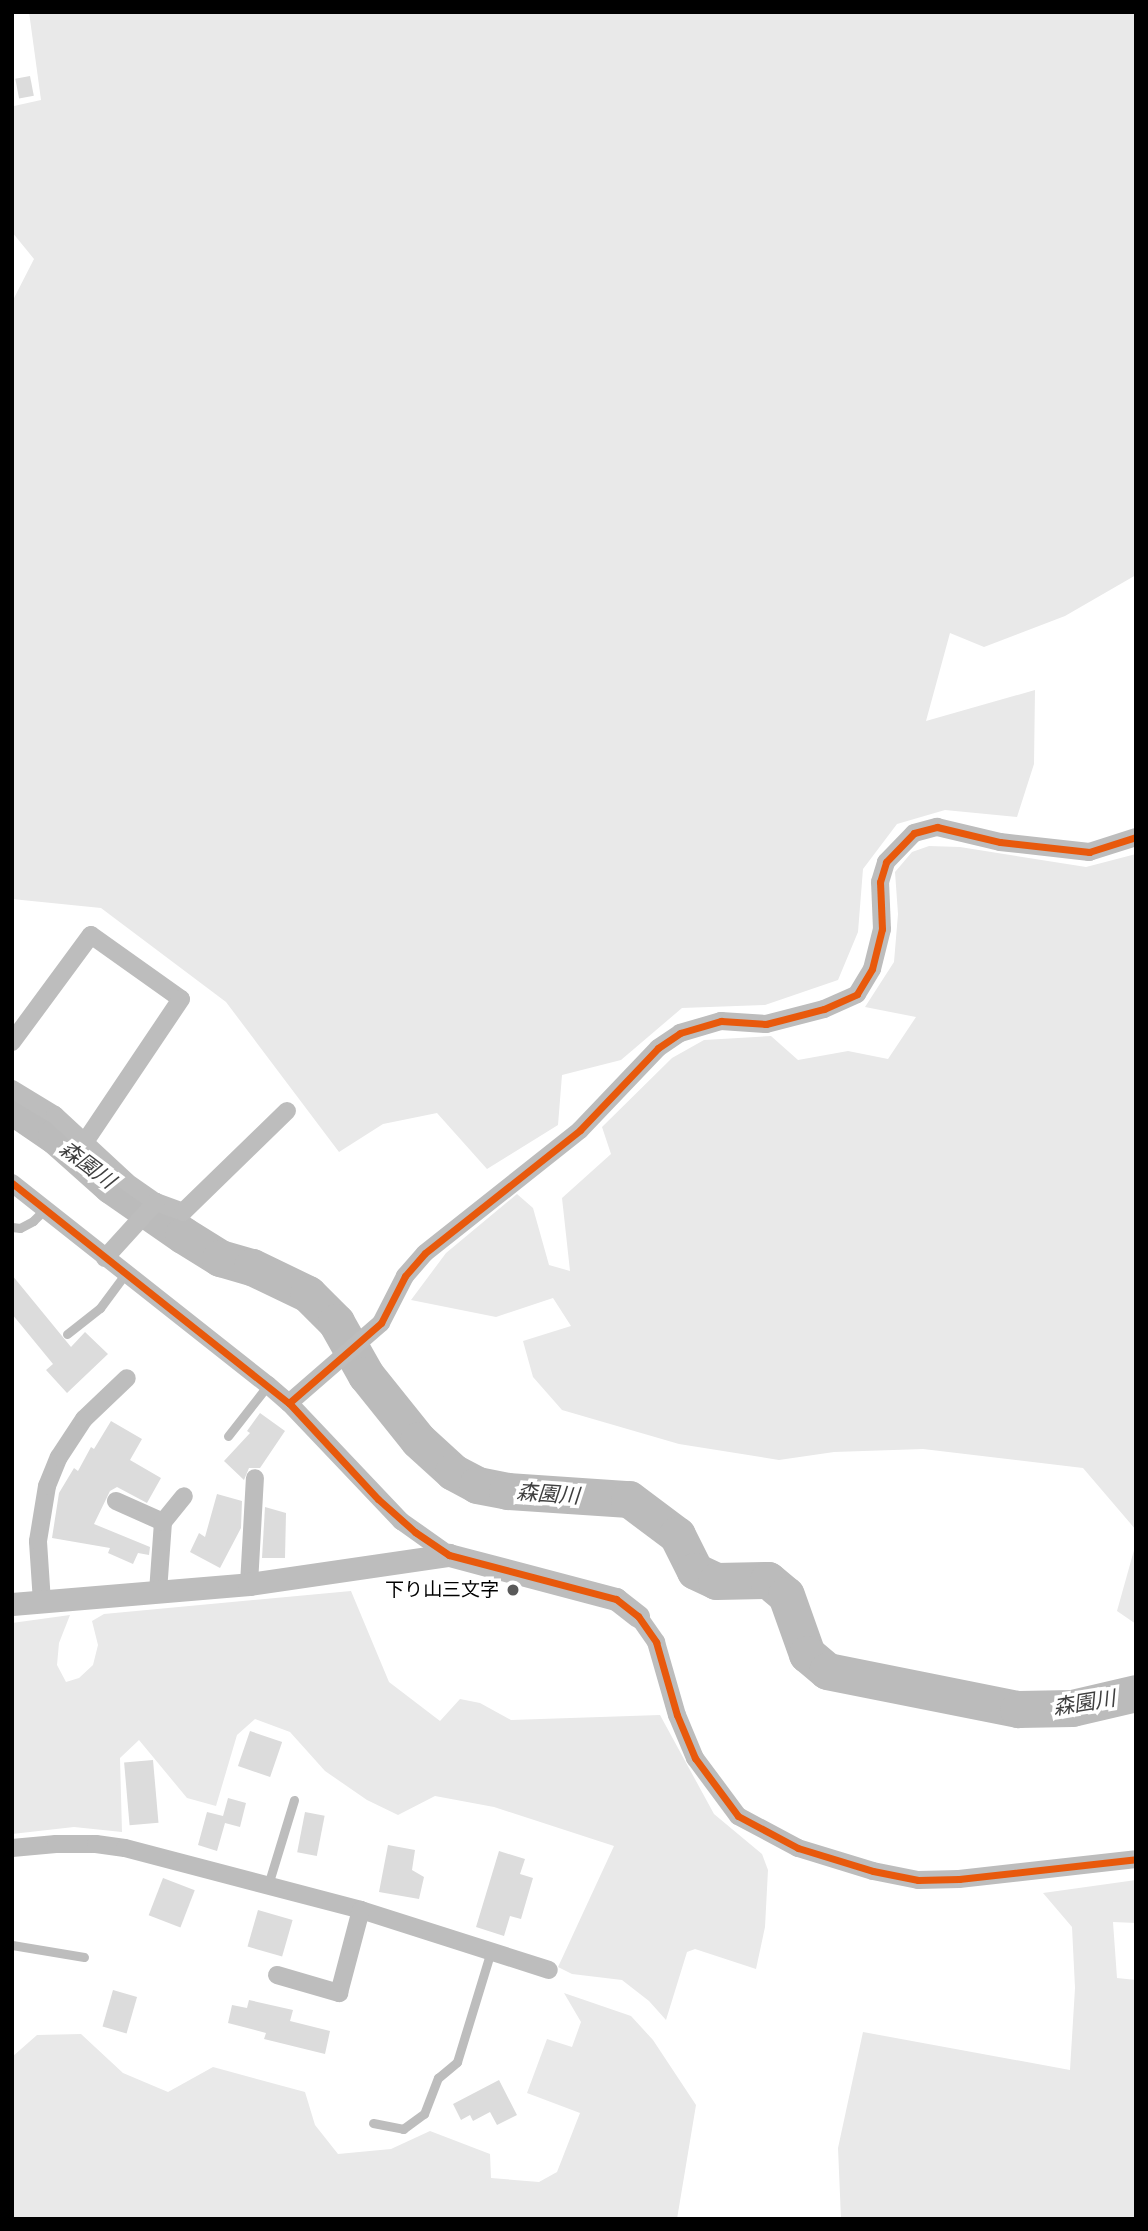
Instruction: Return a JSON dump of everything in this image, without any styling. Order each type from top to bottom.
[{"type":"street","points":[[289,1403],[381,1323],[405,1276],[425,1253],[580,1130],[659,1048],[680,1033],[721,1021],[766,1024],[824,1009],[857,994],[872,969],[882,929],[880,881],[886,862],[914,833],[937,827],[1000,842],[1089,852],[1136,837]]},
{"type":"street","points":[[12,1042],[91,934],[181,999],[85,1142]]},
{"type":"street","points":[[12,1088],[55,1115],[127,1182],[156,1202],[183,1212],[287,1111]]},
{"type":"street","points":[[12,1183],[268,1385],[289,1403],[401,1521],[449,1555],[616,1599],[638,1616],[656,1642],[677,1715],[695,1758],[738,1816],[798,1848],[873,1871],[918,1880],[959,1880],[1136,1859]]},
{"type":"street","points":[[106,1258],[156,1202]]},
{"type":"street","points":[[42,1602],[38,1541],[47,1486],[59,1457],[84,1419],[127,1378]]},
{"type":"street","points":[[249,1584],[256,1478]]},
{"type":"street","points":[[158,1592],[163,1522],[184,1496]]},
{"type":"street","points":[[116,1501],[163,1522]]},
{"type":"street","points":[[12,1604],[249,1584],[449,1555]]},
{"type":"street","points":[[12,1848],[56,1843],[96,1844],[361,1910],[549,1970]]},
{"type":"street","points":[[277,1975],[339,1993],[361,1910]]},
{"type":"lane","points":[[12,1227],[20,1228],[33,1222],[45,1209]]},
{"type":"lane","points":[[67,1334],[100,1308],[126,1273]]},
{"type":"lane","points":[[228,1437],[268,1385]]},
{"type":"lane","points":[[268,1885],[294,1800]]},
{"type":"lane","points":[[12,1945],[84,1957]]},
{"type":"lane","points":[[373,2123],[403,2129],[424,2115],[438,2078],[457,2062],[491,1951]]},
{"type":"shaded area","points":[[29,12],[1136,12],[1136,575],[1065,616],[984,647],[950,633],[926,721],[1035,690],[1034,764],[1017,817],[945,810],[897,824],[863,869],[858,932],[838,980],[765,1005],[682,1008],[621,1060],[562,1075],[558,1125],[487,1169],[437,1113],[383,1124],[339,1152],[226,1002],[101,908],[12,899],[12,302],[34,259],[12,232],[12,89],[14,106],[41,100]]},
{"type":"shaded area","points":[[929,846],[960,847],[1086,867],[1136,854],[1136,1530],[1083,1468],[923,1449],[834,1452],[779,1460],[679,1444],[562,1410],[533,1377],[523,1341],[571,1326],[553,1298],[496,1317],[411,1300],[446,1253],[517,1194],[533,1208],[549,1265],[570,1271],[562,1198],[611,1154],[602,1127],[672,1058],[704,1040],[771,1036],[798,1060],[848,1051],[888,1059],[916,1017],[865,1007],[894,962],[898,914],[895,872],[912,852]]},
{"type":"shaded area","points":[[1136,1543],[1136,1624],[1117,1611]]},
{"type":"shaded area","points":[[351,1591],[389,1682],[440,1721],[460,1699],[480,1703],[511,1720],[660,1715],[714,1814],[762,1854],[768,1870],[765,1927],[756,1969],[695,1949],[687,1952],[666,2020],[649,2001],[622,1980],[572,1974],[558,1967],[614,1846],[494,1807],[435,1796],[398,1815],[367,1800],[325,1771],[290,1732],[255,1719],[237,1735],[216,1806],[187,1798],[139,1740],[120,1758],[122,1832],[74,1827],[12,1834],[12,1623],[70,1615],[59,1643],[57,1665],[66,1682],[79,1678],[93,1665],[98,1645],[92,1621],[104,1614]]},
{"type":"shaded area","points":[[1136,1880],[1136,1923],[1113,1922],[1117,1978],[1136,1980],[1136,2219],[841,2219],[838,2148],[863,2032],[1070,2070],[1075,1988],[1072,1927],[1043,1893]]},
{"type":"shaded area","points":[[564,1993],[631,2016],[653,2040],[696,2105],[677,2219],[12,2219],[12,2057],[37,2035],[81,2034],[123,2073],[168,2092],[213,2067],[305,2092],[315,2125],[338,2154],[391,2149],[430,2131],[490,2154],[491,2178],[539,2182],[557,2172],[580,2113],[527,2093],[547,2039],[572,2047],[581,2022]]},
{"type":"building","points":[[30,76],[34,96],[19,98],[15,79]]},
{"type":"building","points":[[12,1275],[71,1347],[85,1332],[108,1354],[67,1393],[46,1370],[53,1364],[12,1314]]},
{"type":"building","points":[[260,1413],[285,1431],[260,1468],[249,1468],[244,1480],[224,1461],[250,1433],[247,1431]]},
{"type":"building","points":[[111,1421],[142,1439],[130,1460],[161,1478],[147,1503],[117,1487],[110,1491],[94,1524],[150,1547],[149,1555],[138,1553],[133,1564],[108,1553],[110,1548],[52,1538],[59,1493],[74,1468],[78,1471],[91,1447],[94,1449]]},
{"type":"building","points":[[217,1494],[242,1501],[241,1528],[220,1568],[190,1552],[199,1533],[205,1537]]},
{"type":"building","points":[[265,1507],[286,1513],[285,1558],[262,1558]]},
{"type":"building","points":[[250,1731],[282,1742],[270,1777],[238,1766]]},
{"type":"building","points":[[153,1760],[158,1823],[130,1825],[124,1763]]},
{"type":"building","points":[[228,1798],[246,1803],[240,1827],[225,1823],[217,1851],[198,1845],[207,1812],[223,1816]]},
{"type":"building","points":[[305,1812],[325,1816],[317,1856],[297,1852]]},
{"type":"building","points":[[388,1845],[415,1850],[412,1870],[424,1877],[419,1899],[379,1892]]},
{"type":"building","points":[[499,1851],[525,1859],[520,1874],[533,1878],[521,1919],[510,1916],[504,1936],[476,1927]]},
{"type":"building","points":[[163,1878],[195,1890],[180,1928],[149,1915]]},
{"type":"building","points":[[258,1910],[293,1920],[282,1956],[248,1947]]},
{"type":"building","points":[[113,1990],[137,1997],[127,2033],[103,2027]]},
{"type":"building","points":[[249,2000],[293,2010],[290,2021],[330,2031],[325,2054],[264,2039],[266,2033],[228,2023],[232,2005],[247,2008]]},
{"type":"building","points":[[499,2080],[517,2115],[497,2125],[490,2112],[473,2121],[470,2115],[461,2120],[453,2104]]},
{"type":"waterway","name":"森園川","points":[[12,1106],[56,1136],[111,1185],[183,1235],[220,1258],[252,1267],[308,1294],[336,1322],[366,1375],[418,1440],[453,1472],[477,1485],[507,1491],[629,1499],[677,1535],[695,1571],[716,1581],[768,1580],[786,1595],[807,1654],[827,1671],[1018,1709],[1072,1708],[1136,1693]]},
{"type":"cycle path","points":[[289,1403],[381,1323],[405,1276],[425,1253],[580,1130],[658,1048],[680,1033],[721,1021],[766,1024],[824,1009],[857,994],[872,969],[882,929],[880,882],[886,862],[914,833],[937,827],[1000,842],[1089,852],[1136,837]]},
{"type":"cycle path","points":[[12,1183],[289,1403],[378,1499],[415,1532],[449,1555],[616,1599],[638,1616],[656,1642],[677,1715],[695,1758],[738,1816],[798,1848],[873,1871],[918,1880],[959,1879],[1136,1859]]},
{"type":"place","name":"下り山三文字","points":[[513,1590]]}]
